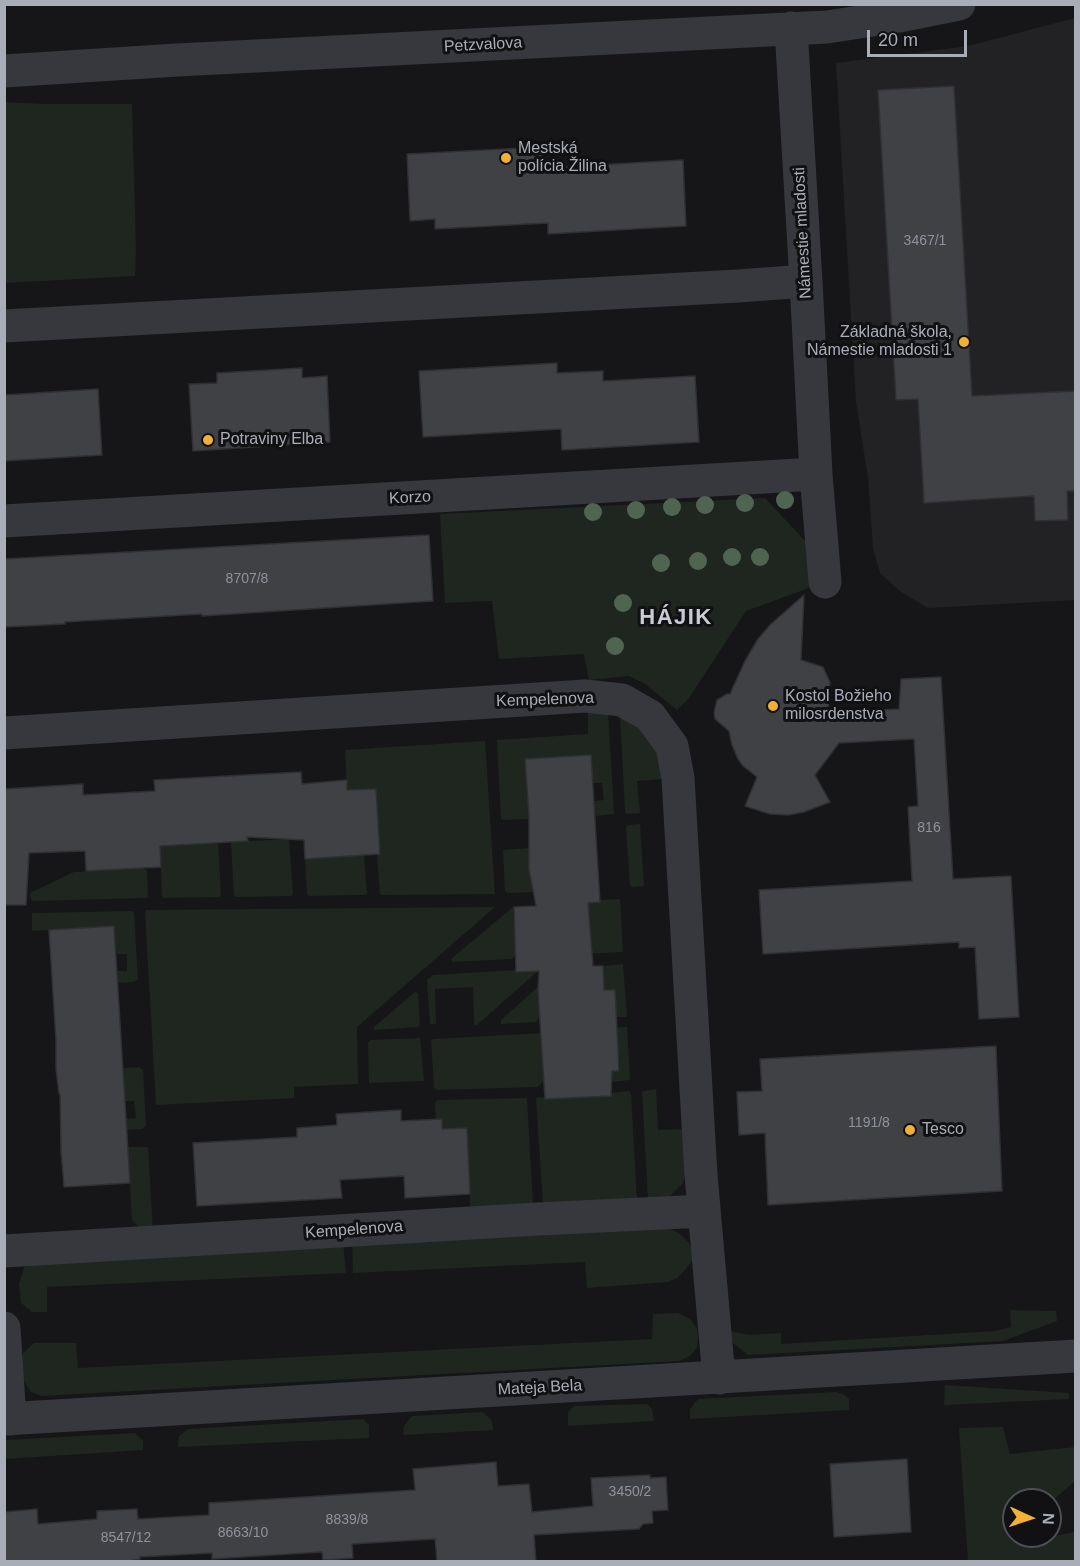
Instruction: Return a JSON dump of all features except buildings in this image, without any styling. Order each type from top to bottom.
[{"type":"street","name":"Petzvalova","points":[[4,71],[826,27],[889,18],[959,4]]},
{"type":"street","name":"Námestie mladosti","points":[[791,28],[816,474],[825,582]]},
{"type":"street","points":[[4,326],[807,282]]},
{"type":"street","name":"Korzo","points":[[4,521],[816,474]]},
{"type":"street","name":"Kempelenova","points":[[4,733],[585,696],[622,700],[650,716],[672,747],[678,778],[705,1211],[719,1378]]},
{"type":"street","name":"Kempelenova","points":[[4,1251],[705,1211]]},
{"type":"street","points":[[4,1328],[7,1419]]},
{"type":"street","name":"Mateja Bela","points":[[7,1419],[1072,1357]]},
{"type":"shaded area","name":"Základná škola, Námestie mladosti 1","points":[[1075,18],[1075,600],[928,608],[901,592],[880,573],[873,548],[868,478],[856,402],[836,63],[968,46]]},
{"type":"shaded area","points":[[5,102],[132,104],[135,276],[5,283]]},
{"type":"shaded area","points":[[765,498],[808,544],[809,588],[746,611],[689,698],[677,710],[645,684],[629,676],[589,680],[584,654],[499,659],[492,601],[445,603],[440,514]]},
{"type":"shaded area","points":[[588,710],[608,712],[614,814],[595,816],[594,801],[604,800],[602,783],[592,783],[591,755],[525,759],[531,816],[529,819],[501,819],[497,740],[588,734]]},
{"type":"shaded area","points":[[620,715],[644,733],[657,753],[663,779],[637,781],[640,813],[627,814],[625,812]]},
{"type":"shaded area","points":[[485,741],[495,894],[380,894],[376,789],[347,790],[345,750]]},
{"type":"shaded area","points":[[640,824],[644,886],[632,887],[626,827]]},
{"type":"shaded area","points":[[289,839],[293,894],[291,896],[236,897],[234,895],[231,842]]},
{"type":"shaded area","points":[[218,843],[221,895],[219,897],[164,898],[162,896],[160,846]]},
{"type":"shaded area","points":[[530,848],[533,892],[509,893],[505,891],[503,850]]},
{"type":"shaded area","points":[[364,855],[367,894],[309,896],[307,894],[305,859]]},
{"type":"shaded area","points":[[143,868],[147,871],[148,897],[146,898],[33,901],[31,899],[32,892],[74,872]]},
{"type":"shaded area","points":[[620,899],[623,952],[582,954],[591,943],[590,926],[579,904]]},
{"type":"shaded area","points":[[495,907],[357,1027],[358,1084],[294,1087],[294,1098],[156,1105],[146,910]]},
{"type":"shaded area","points":[[513,907],[516,954],[512,959],[453,962],[451,959]]},
{"type":"shaded area","points":[[132,911],[134,913],[138,979],[134,982],[118,983],[117,971],[127,971],[127,954],[117,954],[114,926],[32,931],[32,913]]},
{"type":"shaded area","points":[[623,964],[627,1017],[606,1017],[606,1007],[616,1006],[615,990],[604,990],[603,966]]},
{"type":"shaded area","points":[[516,970],[517,972],[538,971],[477,1025],[474,1025],[473,987],[435,989],[436,1024],[430,1024],[427,980],[433,975]]},
{"type":"shaded area","points":[[539,986],[540,1016],[536,1022],[501,1024],[501,1020]]},
{"type":"shaded area","points":[[415,992],[418,993],[420,1025],[418,1027],[374,1030],[374,1027]]},
{"type":"shaded area","points":[[627,1027],[630,1080],[610,1082],[610,1072],[620,1071],[619,1054],[608,1054],[607,1028]]},
{"type":"shaded area","points":[[542,1033],[544,1080],[538,1087],[437,1090],[434,1088],[431,1040]]},
{"type":"shaded area","points":[[420,1038],[424,1081],[369,1083],[368,1042]]},
{"type":"shaded area","points":[[139,1067],[143,1070],[146,1126],[142,1129],[127,1130],[126,1119],[136,1118],[134,1101],[125,1101],[123,1068]]},
{"type":"shaded area","points":[[656,1089],[658,1130],[683,1129],[686,1171],[683,1183],[668,1198],[648,1200],[642,1092]]},
{"type":"shaded area","points":[[629,1091],[637,1201],[543,1206],[536,1098],[610,1096],[611,1093]]},
{"type":"shaded area","points":[[527,1098],[533,1206],[470,1209],[467,1128],[442,1129],[442,1119],[436,1119],[435,1102],[438,1100]]},
{"type":"shaded area","points":[[128,1147],[148,1147],[153,1231],[142,1230],[132,1220]]},
{"type":"shaded area","points":[[664,1226],[679,1233],[689,1243],[693,1253],[692,1261],[685,1270],[677,1278],[668,1282],[587,1288],[585,1262],[353,1273],[352,1241]]},
{"type":"shaded area","points":[[343,1242],[346,1273],[47,1287],[47,1312],[32,1312],[21,1303],[19,1284],[25,1265]]},
{"type":"shaded area","points":[[1010,1310],[1056,1311],[1057,1321],[1003,1341],[748,1355],[732,1342],[730,1331],[749,1335],[781,1333],[781,1344],[995,1331],[1011,1327]]},
{"type":"shaded area","points":[[678,1313],[690,1319],[697,1328],[698,1339],[697,1348],[690,1356],[679,1361],[42,1396],[31,1392],[21,1376],[23,1353],[34,1343],[76,1343],[78,1368],[652,1339],[653,1314]]},
{"type":"shaded area","points":[[945,1385],[1069,1393],[1069,1399],[944,1405]]},
{"type":"shaded area","points":[[836,1392],[849,1399],[849,1410],[690,1419],[690,1409],[698,1399]]},
{"type":"shaded area","points":[[647,1404],[652,1409],[654,1421],[568,1426],[568,1412],[574,1406]]},
{"type":"shaded area","points":[[483,1412],[492,1421],[493,1430],[403,1435],[404,1426],[412,1416]]},
{"type":"shaded area","points":[[363,1419],[369,1425],[369,1438],[178,1447],[179,1436],[188,1429]]},
{"type":"shaded area","points":[[1003,1427],[1010,1454],[1075,1447],[1075,1481],[1062,1492],[1062,1488],[1002,1488],[1002,1548],[1062,1548],[1062,1534],[1075,1532],[1075,1561],[968,1561],[959,1428]]},
{"type":"shaded area","points":[[135,1433],[143,1441],[143,1450],[5,1459],[5,1440]]},
{"type":"place","name":"Mestská polícia Žilina","points":[[506,158]]},
{"type":"place","name":"Základná škola, Námestie mladosti 1","points":[[964,342]]},
{"type":"place","name":"Potraviny Elba","points":[[208,440]]},
{"type":"place","name":"Kostol Božieho milosrdenstva","points":[[773,706]]},
{"type":"place","name":"Tesco","points":[[910,1130]]},
{"type":"district","name":"HÁJIK","points":[[676,618]]}]
